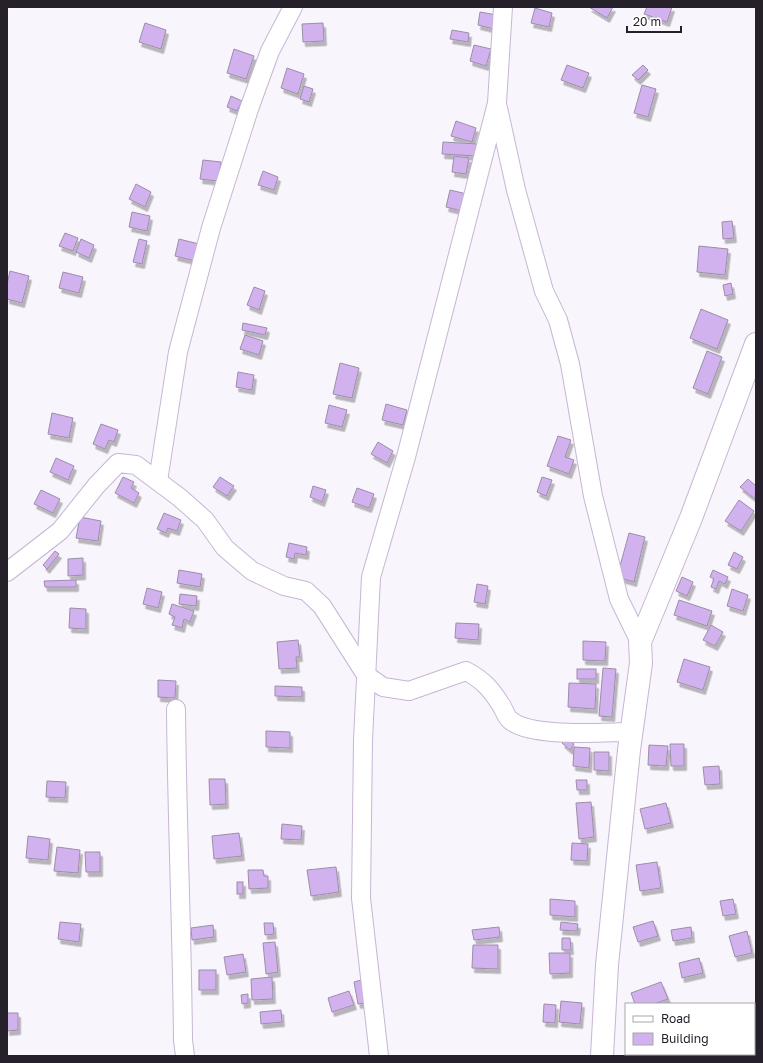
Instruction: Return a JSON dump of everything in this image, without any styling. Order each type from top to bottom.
[{"type":"street","points":[[158,481],[178,352],[211,228],[249,109],[268,58],[293,7]]},
{"type":"street","points":[[379,1056],[361,898],[363,740],[371,577],[406,457],[497,103],[503,7]]},
{"type":"street","points":[[497,103],[516,190],[544,291],[558,320],[570,364],[593,496],[619,599],[640,642],[641,663],[631,732],[607,965],[602,1056]]},
{"type":"street","points":[[640,642],[691,518],[756,344]]},
{"type":"street","points":[[7,572],[60,531],[96,486],[118,463],[136,465],[158,481],[205,520],[225,548],[252,571],[284,586],[306,591],[322,606],[366,675],[383,687],[409,691],[466,672],[481,679],[497,698],[510,720],[527,730],[549,732],[631,732]]},
{"type":"street","points":[[176,709],[176,820],[182,943],[183,1040],[185,1056]]},
{"type":"building","points":[[589,7],[613,7],[607,18]]},
{"type":"building","points":[[647,7],[672,7],[667,22],[644,14]]},
{"type":"building","points":[[535,8],[552,13],[549,27],[531,23]]},
{"type":"building","points":[[480,12],[497,15],[494,29],[478,25]]},
{"type":"building","points":[[145,23],[166,30],[161,49],[139,42]]},
{"type":"building","points":[[323,23],[324,41],[303,42],[302,24]]},
{"type":"building","points":[[452,30],[469,33],[468,42],[450,39]]},
{"type":"building","points":[[474,45],[491,49],[486,66],[470,61]]},
{"type":"building","points":[[234,49],[254,56],[246,79],[227,73]]},
{"type":"building","points":[[567,65],[589,73],[583,88],[561,80]]},
{"type":"building","points":[[643,65],[648,70],[638,80],[632,75]]},
{"type":"building","points":[[287,68],[304,74],[298,94],[281,88]]},
{"type":"building","points":[[642,85],[656,89],[648,117],[634,113]]},
{"type":"building","points":[[304,86],[313,89],[309,102],[300,99]]},
{"type":"building","points":[[231,96],[242,101],[237,111],[227,107]]},
{"type":"building","points":[[456,121],[476,128],[472,142],[451,136]]},
{"type":"building","points":[[443,142],[478,144],[477,156],[442,154]]},
{"type":"building","points":[[454,156],[469,158],[466,174],[452,172]]},
{"type":"building","points":[[203,160],[221,162],[218,181],[200,179]]},
{"type":"building","points":[[263,171],[278,177],[274,190],[258,185]]},
{"type":"building","points":[[136,184],[151,192],[145,207],[129,199]]},
{"type":"building","points":[[450,190],[467,194],[462,211],[446,207]]},
{"type":"building","points":[[132,212],[150,216],[147,231],[129,227]]},
{"type":"building","points":[[732,221],[734,238],[723,239],[722,222]]},
{"type":"building","points":[[65,233],[78,238],[73,251],[59,246]]},
{"type":"building","points":[[81,239],[94,245],[89,258],[76,252]]},
{"type":"building","points":[[139,239],[147,241],[142,264],[133,262]]},
{"type":"building","points":[[179,239],[199,244],[195,261],[175,256]]},
{"type":"building","points":[[699,246],[728,249],[725,275],[697,272]]},
{"type":"building","points":[[10,271],[29,276],[22,303],[7,299],[7,284]]},
{"type":"building","points":[[63,272],[83,277],[79,293],[59,288]]},
{"type":"building","points":[[731,283],[733,294],[725,296],[723,285]]},
{"type":"building","points":[[254,287],[265,291],[259,310],[247,305]]},
{"type":"building","points":[[701,309],[728,320],[717,349],[690,338]]},
{"type":"building","points":[[243,323],[267,328],[265,335],[242,330]]},
{"type":"building","points":[[245,335],[263,341],[259,355],[240,349]]},
{"type":"building","points":[[707,351],[722,357],[708,394],[693,388]]},
{"type":"building","points":[[340,363],[359,368],[352,398],[333,394]]},
{"type":"building","points":[[238,372],[254,375],[252,390],[236,387]]},
{"type":"building","points":[[386,404],[407,410],[403,425],[382,420]]},
{"type":"building","points":[[329,405],[347,410],[342,427],[325,423]]},
{"type":"building","points":[[52,413],[73,418],[69,438],[48,434]]},
{"type":"building","points":[[101,424],[118,430],[114,442],[109,440],[105,449],[93,444]]},
{"type":"building","points":[[558,436],[571,440],[565,457],[574,460],[569,474],[547,466]]},
{"type":"building","points":[[378,442],[393,451],[387,463],[371,454]]},
{"type":"building","points":[[56,458],[74,466],[68,480],[50,472]]},
{"type":"building","points":[[123,477],[134,482],[131,488],[139,493],[134,503],[115,493]]},
{"type":"building","points":[[220,477],[234,486],[227,496],[213,487]]},
{"type":"building","points":[[542,477],[552,480],[546,496],[537,492]]},
{"type":"building","points":[[748,479],[756,486],[755,499],[740,487]]},
{"type":"building","points":[[313,486],[326,490],[322,502],[310,497]]},
{"type":"building","points":[[357,488],[374,494],[369,508],[352,502]]},
{"type":"building","points":[[41,490],[60,499],[53,513],[34,504]]},
{"type":"building","points":[[739,500],[754,511],[741,531],[725,521]]},
{"type":"building","points":[[164,513],[181,520],[177,531],[168,528],[166,533],[157,529]]},
{"type":"building","points":[[80,517],[101,521],[98,541],[76,538]]},
{"type":"building","points":[[629,533],[645,537],[634,582],[617,577]]},
{"type":"building","points":[[289,543],[307,547],[306,555],[295,553],[294,559],[286,557]]},
{"type":"building","points":[[55,551],[59,554],[47,569],[43,565]]},
{"type":"building","points":[[734,552],[743,557],[737,569],[728,565]]},
{"type":"building","points":[[83,558],[83,575],[68,576],[68,559]]},
{"type":"building","points":[[179,570],[202,574],[200,587],[177,583]]},
{"type":"building","points":[[713,570],[728,577],[725,584],[719,581],[716,589],[711,587],[714,579],[710,577]]},
{"type":"building","points":[[682,577],[693,582],[687,596],[676,591]]},
{"type":"building","points":[[76,580],[76,587],[45,587],[44,581]]},
{"type":"building","points":[[477,584],[488,586],[485,604],[474,602]]},
{"type":"building","points":[[147,588],[162,592],[158,608],[143,604]]},
{"type":"building","points":[[732,589],[748,595],[743,611],[727,606]]},
{"type":"building","points":[[180,594],[197,596],[196,606],[179,604]]},
{"type":"building","points":[[679,600],[712,611],[707,626],[674,615]]},
{"type":"building","points":[[172,604],[194,611],[190,622],[184,619],[182,628],[172,625],[175,617],[169,614]]},
{"type":"building","points":[[70,608],[86,609],[86,629],[69,628]]},
{"type":"building","points":[[456,623],[479,624],[478,640],[455,638]]},
{"type":"building","points":[[711,625],[723,632],[715,646],[703,640]]},
{"type":"building","points":[[298,640],[300,657],[296,657],[297,668],[279,669],[277,642]]},
{"type":"building","points":[[583,641],[606,642],[605,661],[583,660]]},
{"type":"building","points":[[684,659],[710,667],[703,690],[677,682]]},
{"type":"building","points":[[603,668],[616,669],[612,717],[599,716]]},
{"type":"building","points":[[577,669],[596,669],[596,679],[577,679]]},
{"type":"building","points":[[158,680],[176,681],[175,698],[158,697]]},
{"type":"building","points":[[569,683],[596,684],[595,709],[568,707]]},
{"type":"building","points":[[275,686],[302,687],[302,697],[275,696]]},
{"type":"building","points":[[266,731],[290,732],[290,748],[266,747]]},
{"type":"building","points":[[566,738],[574,744],[570,750],[562,743]]},
{"type":"building","points":[[670,744],[684,744],[684,766],[671,766]]},
{"type":"building","points":[[649,745],[668,746],[666,766],[648,765]]},
{"type":"building","points":[[574,747],[590,748],[589,768],[573,766]]},
{"type":"building","points":[[594,752],[609,752],[609,771],[594,770]]},
{"type":"building","points":[[719,766],[720,784],[705,785],[703,767]]},
{"type":"building","points":[[209,779],[225,779],[226,804],[210,805]]},
{"type":"building","points":[[576,780],[587,780],[587,790],[577,790]]},
{"type":"building","points":[[47,781],[66,782],[65,798],[46,797]]},
{"type":"building","points":[[591,802],[594,837],[579,839],[576,803]]},
{"type":"building","points":[[666,803],[671,823],[645,829],[640,809]]},
{"type":"building","points":[[282,824],[302,826],[301,840],[281,839]]},
{"type":"building","points":[[239,833],[242,856],[214,859],[212,836]]},
{"type":"building","points":[[28,836],[50,839],[48,860],[26,858]]},
{"type":"building","points":[[572,843],[588,844],[587,861],[571,860]]},
{"type":"building","points":[[57,847],[80,850],[78,873],[54,871]]},
{"type":"building","points":[[85,852],[100,852],[100,872],[86,872]]},
{"type":"building","points":[[657,862],[661,888],[640,891],[636,865]]},
{"type":"building","points":[[336,867],[339,892],[311,896],[307,870]]},
{"type":"building","points":[[248,870],[263,870],[264,876],[268,876],[268,888],[249,889]]},
{"type":"building","points":[[237,882],[243,882],[243,894],[237,894]]},
{"type":"building","points":[[550,899],[575,901],[575,917],[550,915]]},
{"type":"building","points":[[733,899],[736,914],[723,916],[720,901]]},
{"type":"building","points":[[653,921],[658,936],[638,942],[633,927]]},
{"type":"building","points":[[60,922],[81,924],[79,942],[58,939]]},
{"type":"building","points":[[561,922],[578,924],[577,931],[560,930]]},
{"type":"building","points":[[264,923],[273,923],[274,934],[265,935]]},
{"type":"building","points":[[213,925],[214,937],[192,940],[191,928]]},
{"type":"building","points":[[499,927],[500,937],[474,940],[472,930]]},
{"type":"building","points":[[691,927],[692,938],[673,941],[671,930]]},
{"type":"building","points":[[747,931],[752,953],[735,957],[729,936]]},
{"type":"building","points":[[562,938],[570,938],[571,950],[562,950]]},
{"type":"building","points":[[275,942],[278,972],[266,974],[263,943]]},
{"type":"building","points":[[473,945],[498,945],[498,969],[472,968]]},
{"type":"building","points":[[549,953],[570,953],[570,973],[550,974]]},
{"type":"building","points":[[243,954],[246,972],[227,975],[224,957]]},
{"type":"building","points":[[699,958],[703,973],[682,978],[679,963]]},
{"type":"building","points":[[199,970],[216,970],[216,990],[199,990]]},
{"type":"building","points":[[272,977],[273,999],[252,1000],[251,979]]},
{"type":"building","points":[[361,980],[366,1003],[358,1004],[354,982]]},
{"type":"building","points":[[661,982],[668,999],[657,1003],[635,1003],[631,993]]},
{"type":"building","points":[[349,991],[354,1005],[332,1012],[328,998]]},
{"type":"building","points":[[248,994],[248,1003],[242,1004],[241,995]]},
{"type":"building","points":[[561,1001],[582,1003],[580,1024],[559,1022]]},
{"type":"building","points":[[544,1004],[556,1005],[555,1023],[543,1022]]},
{"type":"building","points":[[281,1010],[282,1022],[261,1024],[260,1012]]},
{"type":"building","points":[[7,1013],[18,1013],[18,1030],[7,1031]]}]
